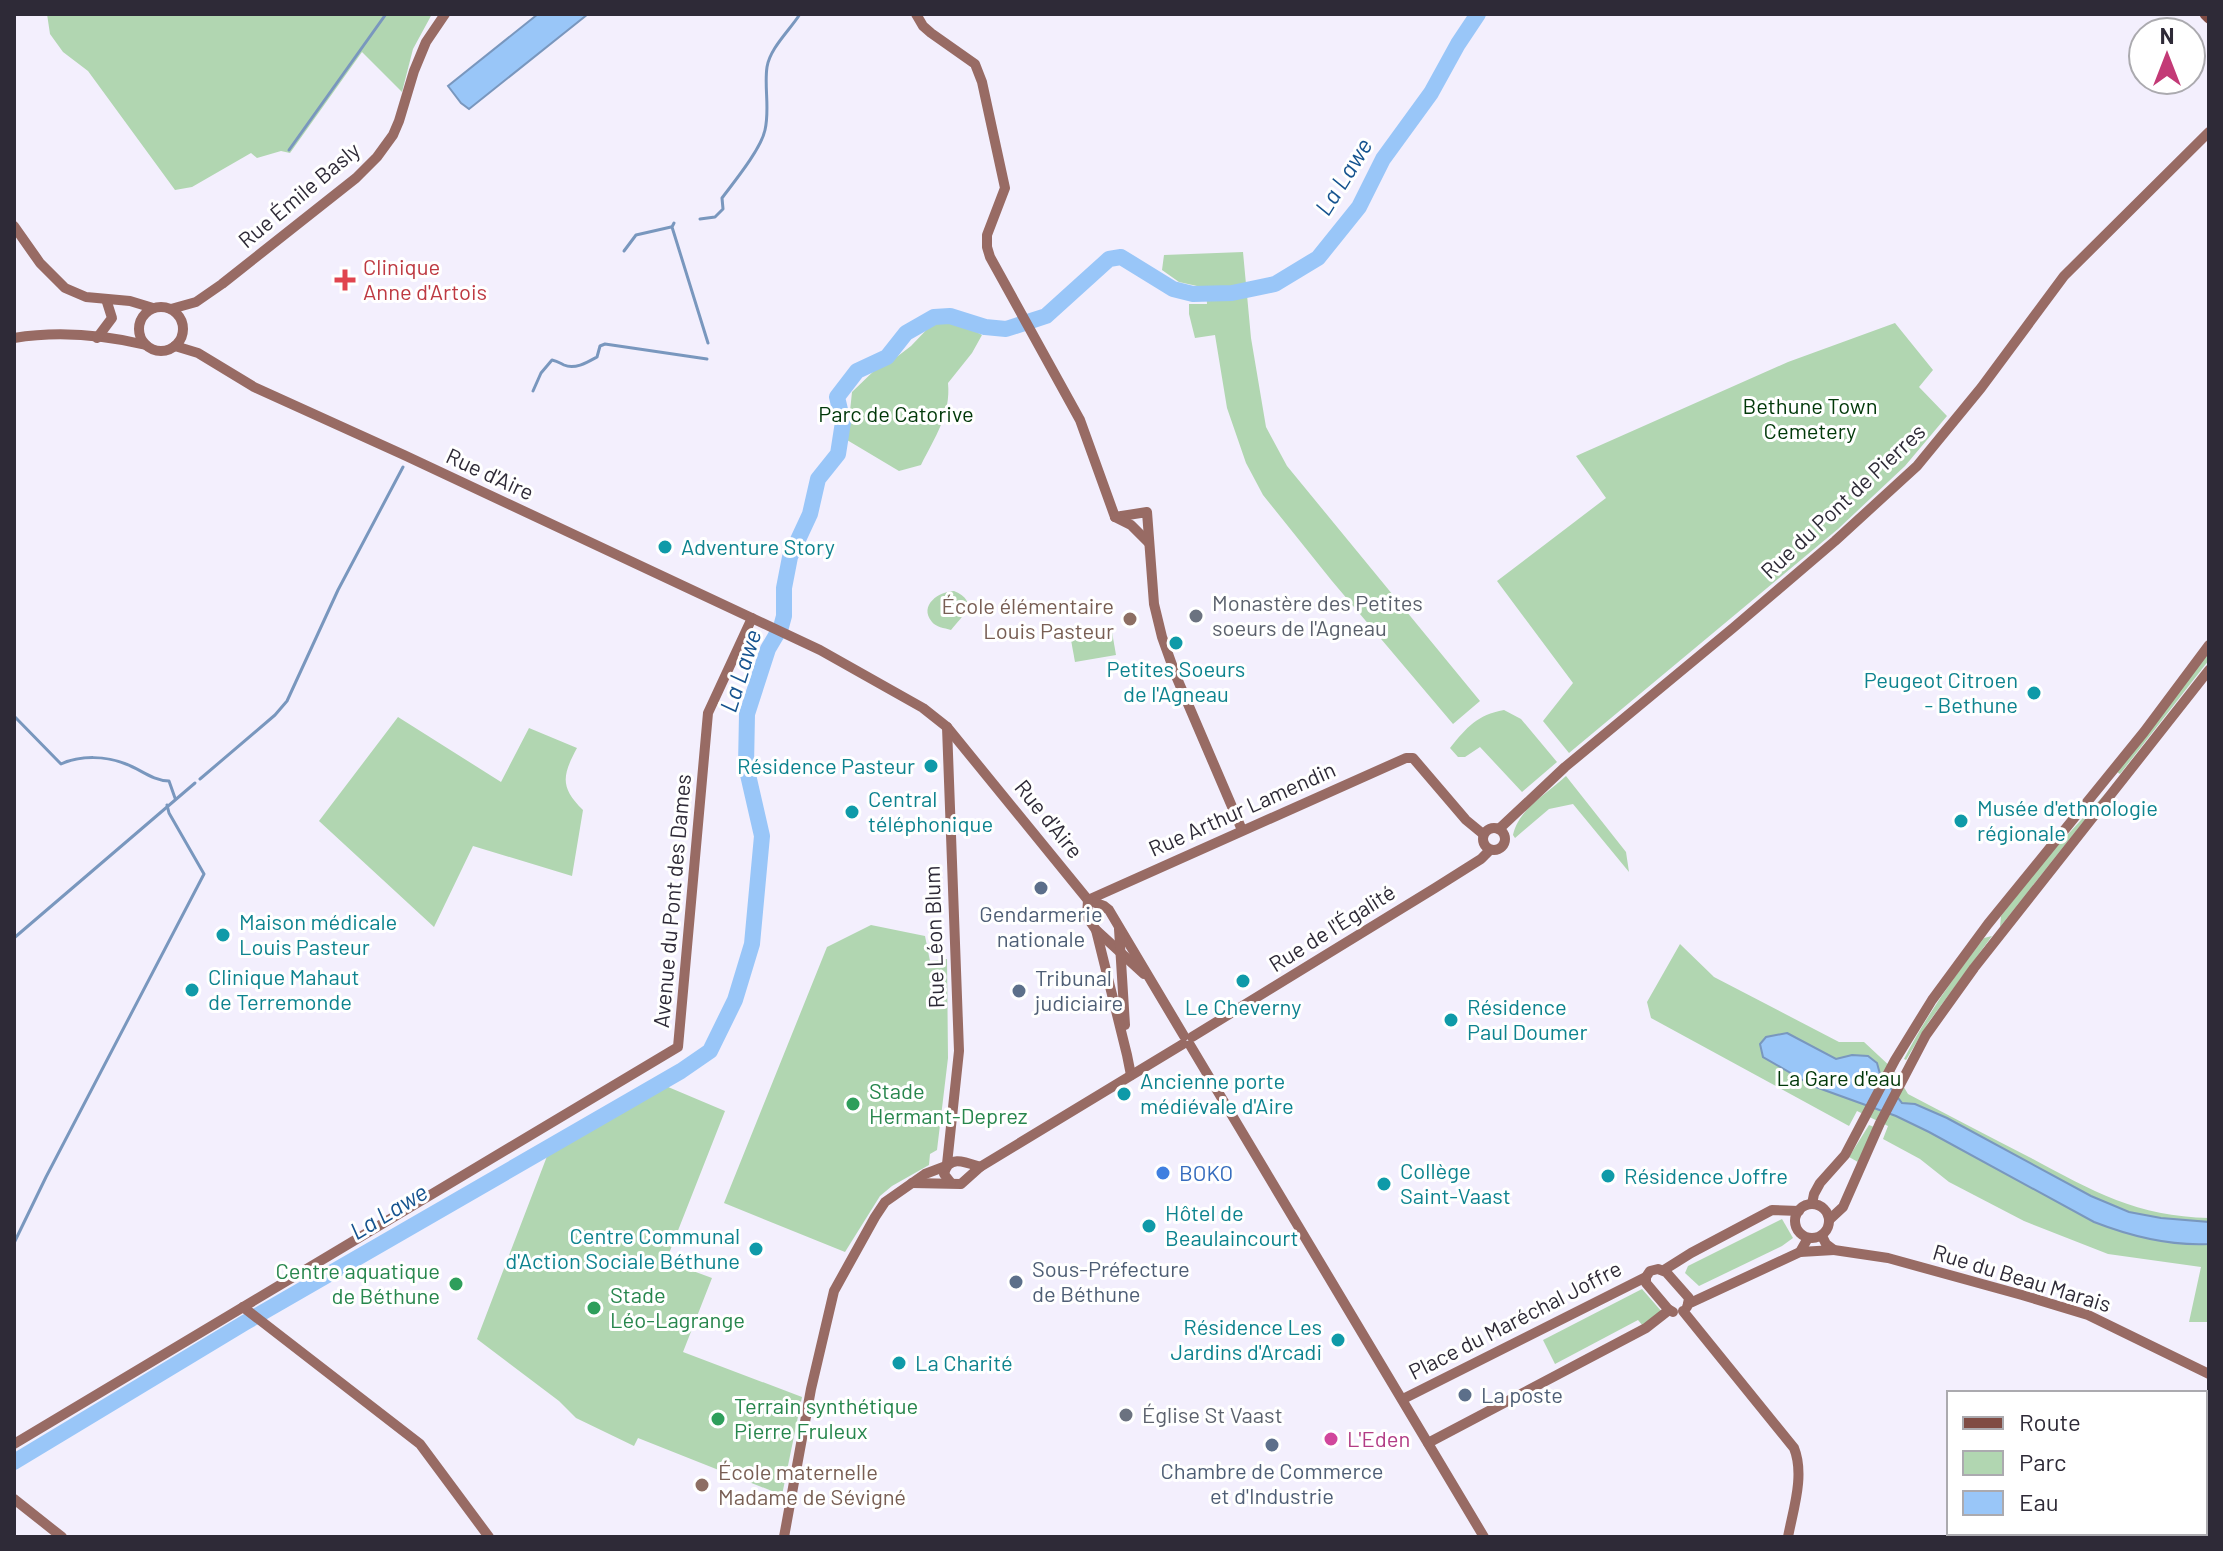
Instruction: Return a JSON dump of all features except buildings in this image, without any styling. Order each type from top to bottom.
[{"type":"street","name":"Rue Émile Basly","points":[[182,326],[196,302],[356,178],[377,157],[399,121],[426,42],[445,14]]},
{"type":"street","points":[[916,14],[931,33],[975,64],[982,82],[1005,188],[987,235],[990,257],[1080,420],[1115,517],[1131,525],[1149,543]]},
{"type":"street","name":"Rue du Pont de Pierres","points":[[1499,829],[1565,767],[1835,541],[1917,466],[2064,276],[2209,132]]},
{"type":"street","points":[[14,226],[40,263],[65,288],[86,297],[171,309],[178,314],[182,326],[180,339],[175,346],[158,351],[117,338],[41,335],[14,338]]},
{"type":"street","points":[[112,300],[131,309],[140,324],[141,340],[146,345]]},
{"type":"street","points":[[97,338],[112,318],[112,300]]},
{"type":"street","name":"Rue Émile Basly","points":[[171,309],[196,302]]},
{"type":"street","points":[[117,338],[140,324],[147,311],[153,308]]},
{"type":"street","name":"Rue d'Aire","points":[[182,326],[198,353]]},
{"type":"street","name":"Rue d'Aire","points":[[175,346],[198,353],[254,387],[820,650],[923,708],[947,727],[1088,900]]},
{"type":"street","points":[[1115,517],[1147,517],[1154,604],[1162,637],[1242,830]]},
{"type":"street","name":"Avenue du Pont des Dames","points":[[14,1444],[245,1309],[678,1047],[708,713],[752,618]]},
{"type":"street","points":[[1812,1204],[1820,1183],[1845,1155],[1895,1060],[1932,1000],[2209,645]]},
{"type":"street","points":[[1829,1220],[1843,1207],[1880,1123],[1926,1035],[1974,968],[2209,670]]},
{"type":"street","name":"Rue Léon Blum","points":[[947,727],[959,1051],[951,1146],[954,1163]]},
{"type":"street","name":"Rue Arthur Lamendin","points":[[1088,900],[1399,760],[1413,758],[1466,820],[1483,834]]},
{"type":"street","points":[[2107,777],[2120,783]]},
{"type":"street","points":[[1492,827],[1499,829],[1505,837],[1504,844],[1499,849],[1490,850],[1484,845],[1483,834],[1492,827]]},
{"type":"street","name":"Rue de l'Égalité","points":[[967,1178],[980,1167],[1435,888],[1490,850]]},
{"type":"street","points":[[1150,979],[1096,930],[1087,917],[1088,900],[1104,906],[1118,925],[1484,1537]]},
{"type":"street","points":[[1118,925],[1127,1055]]},
{"type":"street","points":[[1096,930],[1131,1075]]},
{"type":"street","points":[[784,1537],[831,1296],[885,1202],[925,1174],[954,1163],[980,1167]]},
{"type":"street","points":[[912,1183],[961,1184],[969,1170],[954,1163]]},
{"type":"street","points":[[951,1183],[945,1178],[954,1163]]},
{"type":"street","points":[[1812,1204],[1822,1207],[1829,1220],[1828,1229],[1822,1236],[1808,1238],[1795,1225],[1799,1211],[1812,1204]]},
{"type":"street","points":[[1686,1308],[1689,1298],[1664,1270],[1772,1210],[1799,1211]]},
{"type":"street","points":[[1822,1236],[1834,1250]]},
{"type":"street","points":[[1646,1277],[1646,1283],[1669,1310],[1678,1313],[1800,1252],[1808,1238]]},
{"type":"street","name":"Rue du Beau Marais","points":[[1800,1252],[1834,1250],[1888,1258],[2071,1309],[2209,1374]]},
{"type":"street","name":"Place du Maréchal Joffre","points":[[1403,1399],[1646,1277],[1650,1271],[1664,1270]]},
{"type":"street","points":[[1686,1308],[1794,1448],[1797,1455],[1797,1485],[1788,1537]]},
{"type":"street","points":[[245,1309],[420,1444],[489,1537]]},
{"type":"street","points":[[1428,1443],[1650,1326],[1669,1310]]},
{"type":"street","points":[[14,1499],[62,1537]]},
{"type":"green space","points":[[47,14],[432,14],[413,49],[402,92],[362,52],[290,153],[281,151],[257,158],[251,153],[192,187],[175,190],[88,71],[63,52],[50,34]]},
{"type":"green space","points":[[1243,252],[1251,338],[1266,427],[1287,466],[1480,701],[1453,724],[1263,495],[1246,463],[1227,408],[1215,335],[1195,338],[1189,314],[1189,304],[1207,304],[1206,288],[1179,282],[1162,270],[1164,255]]},
{"type":"green space","name":"Parc de Catorive","points":[[946,321],[982,335],[948,383],[944,415],[921,465],[899,471],[847,440],[852,392],[879,366],[911,346],[934,322]]},
{"type":"green space","name":"Bethune Town Cemetery","points":[[1895,323],[1933,370],[1919,387],[1947,416],[1905,466],[1838,529],[1569,753],[1543,721],[1573,683],[1497,581],[1606,498],[1576,456],[1788,362]]},
{"type":"green space","points":[[954,591],[962,595],[968,604],[951,630],[934,624],[928,610],[937,596]]},
{"type":"green space","points":[[1112,632],[1116,655],[1075,662],[1071,640]]},
{"type":"green space","points":[[2209,652],[2209,660],[2120,774],[2117,772]]},
{"type":"green space","points":[[1504,710],[1521,719],[1557,762],[1522,792],[1480,747],[1465,757],[1458,757],[1450,748],[1473,723]]},
{"type":"green space","points":[[398,717],[501,782],[529,728],[577,748],[566,774],[570,795],[583,810],[572,876],[473,846],[434,927],[319,821]]},
{"type":"green space","points":[[1566,776],[1626,852],[1629,872],[1573,804],[1549,809],[1515,838],[1513,835],[1527,809]]},
{"type":"green space","points":[[2106,793],[2000,927],[2001,916],[2046,858]]},
{"type":"green space","name":"Stade Hermant-Deprez","points":[[871,925],[925,936],[930,961],[947,959],[948,1058],[937,1150],[930,1154],[929,1165],[880,1196],[845,1252],[724,1203],[827,947]]},
{"type":"green space","points":[[1992,936],[1904,1059],[1951,982],[1984,938]]},
{"type":"green space","name":"La Gare d'eau","points":[[1680,944],[1714,977],[1839,1042],[1864,1042],[1893,1069],[1908,1094],[2073,1180],[2136,1207],[2159,1213],[2209,1218],[2209,1322],[2189,1322],[2201,1267],[2108,1254],[2024,1221],[1949,1182],[1920,1159],[1883,1139],[1888,1126],[1857,1111],[1849,1126],[1651,1018],[1647,1002]]},
{"type":"green space","name":"Stade Léo-Lagrange","points":[[661,1084],[725,1111],[666,1261],[712,1278],[683,1352],[802,1397],[782,1495],[638,1438],[634,1446],[576,1418],[559,1401],[477,1339],[549,1151]]},
{"type":"green space","points":[[1869,1125],[1874,1127],[1858,1162],[1849,1157]]},
{"type":"green space","points":[[1782,1219],[1793,1238],[1782,1246],[1699,1286],[1685,1273],[1688,1266]]},
{"type":"green space","points":[[1642,1289],[1662,1312],[1643,1326],[1638,1320],[1555,1364],[1543,1340]]},
{"type":"water","points":[[538,14],[588,14],[469,109],[461,103],[448,86]]},
{"type":"water","points":[[1787,1033],[1836,1059],[1852,1055],[1868,1056],[1877,1063],[1880,1074],[1902,1103],[1915,1104],[1947,1118],[2091,1196],[2129,1212],[2209,1222],[2209,1244],[2150,1239],[2094,1222],[1896,1116],[1813,1086],[1763,1057],[1760,1044],[1766,1037]]},
{"type":"waterway","points":[[289,150],[386,14]]},
{"type":"waterway","points":[[700,219],[715,217],[723,209],[722,198],[762,138],[766,122],[769,60],[800,14]]},
{"type":"waterway","name":"La Lawe","points":[[14,1462],[246,1322],[681,1071],[710,1051],[735,1000],[752,944],[762,836],[746,766],[747,714],[768,649],[781,627],[790,557],[810,514],[818,479],[838,454],[843,422],[837,397],[857,371],[887,357],[906,333],[934,317],[950,316],[985,327],[1006,329],[1046,316],[1109,259],[1121,257],[1173,289],[1193,294],[1232,293],[1275,284],[1318,258],[1359,207],[1383,159],[1431,93],[1478,14]]},
{"type":"waterway","points":[[674,223],[672,227],[708,343]]},
{"type":"waterway","points":[[624,251],[636,235],[671,227]]},
{"type":"waterway","points":[[533,391],[541,373],[552,360],[573,367],[581,365],[597,357],[600,346],[605,344],[707,359]]},
{"type":"waterway","points":[[200,779],[275,715],[287,701],[338,590],[403,467]]},
{"type":"waterway","points":[[14,716],[61,764],[85,758],[118,761],[152,777],[169,781],[175,798]]},
{"type":"waterway","points":[[14,938],[195,783]]},
{"type":"waterway","points":[[14,1243],[204,874],[167,805]]},
{"type":"place","name":"Clinique Anne d'Artois","points":[[345,280]]},
{"type":"place","name":"Adventure Story","points":[[665,547]]},
{"type":"place","name":"Monastère des Petites soeurs de l'Agneau","points":[[1196,616]]},
{"type":"place","name":"École élémentaire Louis Pasteur","points":[[1130,619]]},
{"type":"place","name":"Petites Soeurs de l'Agneau","points":[[1176,643]]},
{"type":"place","name":"Peugeot Citroen - Bethune","points":[[2034,693]]},
{"type":"place","name":"Résidence Pasteur","points":[[931,766]]},
{"type":"place","name":"Central téléphonique","points":[[852,812]]},
{"type":"place","name":"Musée d'ethnologie régionale","points":[[1961,821]]},
{"type":"place","name":"Gendarmerie nationale","points":[[1041,888]]},
{"type":"place","name":"Maison médicale Louis Pasteur","points":[[223,935]]},
{"type":"place","name":"Le Cheverny","points":[[1243,981]]},
{"type":"place","name":"Clinique Mahaut de Terremonde","points":[[192,990]]},
{"type":"place","name":"Tribunal judiciaire","points":[[1019,991]]},
{"type":"place","name":"Résidence Paul Doumer","points":[[1451,1020]]},
{"type":"place","name":"Ancienne porte médiévale d'Aire","points":[[1124,1094]]},
{"type":"place","name":"Stade Hermant-Deprez","points":[[853,1104]]},
{"type":"place","name":"BOKO","points":[[1163,1173]]},
{"type":"place","name":"Résidence Joffre","points":[[1608,1176]]},
{"type":"place","name":"Collège Saint-Vaast","points":[[1384,1184]]},
{"type":"place","name":"Hôtel de Beaulaincourt","points":[[1149,1226]]},
{"type":"place","name":"Centre Communal d'Action Sociale Béthune","points":[[756,1249]]},
{"type":"place","name":"Sous-Préfecture de Béthune","points":[[1016,1282]]},
{"type":"place","name":"Centre aquatique de Béthune","points":[[456,1284]]},
{"type":"place","name":"Stade Léo-Lagrange","points":[[594,1308]]},
{"type":"place","name":"Résidence Les Jardins d'Arcadi","points":[[1338,1340]]},
{"type":"place","name":"La Charité","points":[[899,1363]]},
{"type":"place","name":"La poste","points":[[1465,1395]]},
{"type":"place","name":"Église St Vaast","points":[[1126,1415]]},
{"type":"place","name":"Terrain synthétique Pierre Fruleux","points":[[718,1419]]},
{"type":"place","name":"L'Eden","points":[[1331,1439]]},
{"type":"place","name":"Chambre de Commerce et d'Industrie","points":[[1272,1445]]},
{"type":"place","name":"École maternelle Madame de Sévigné","points":[[702,1485]]}]
